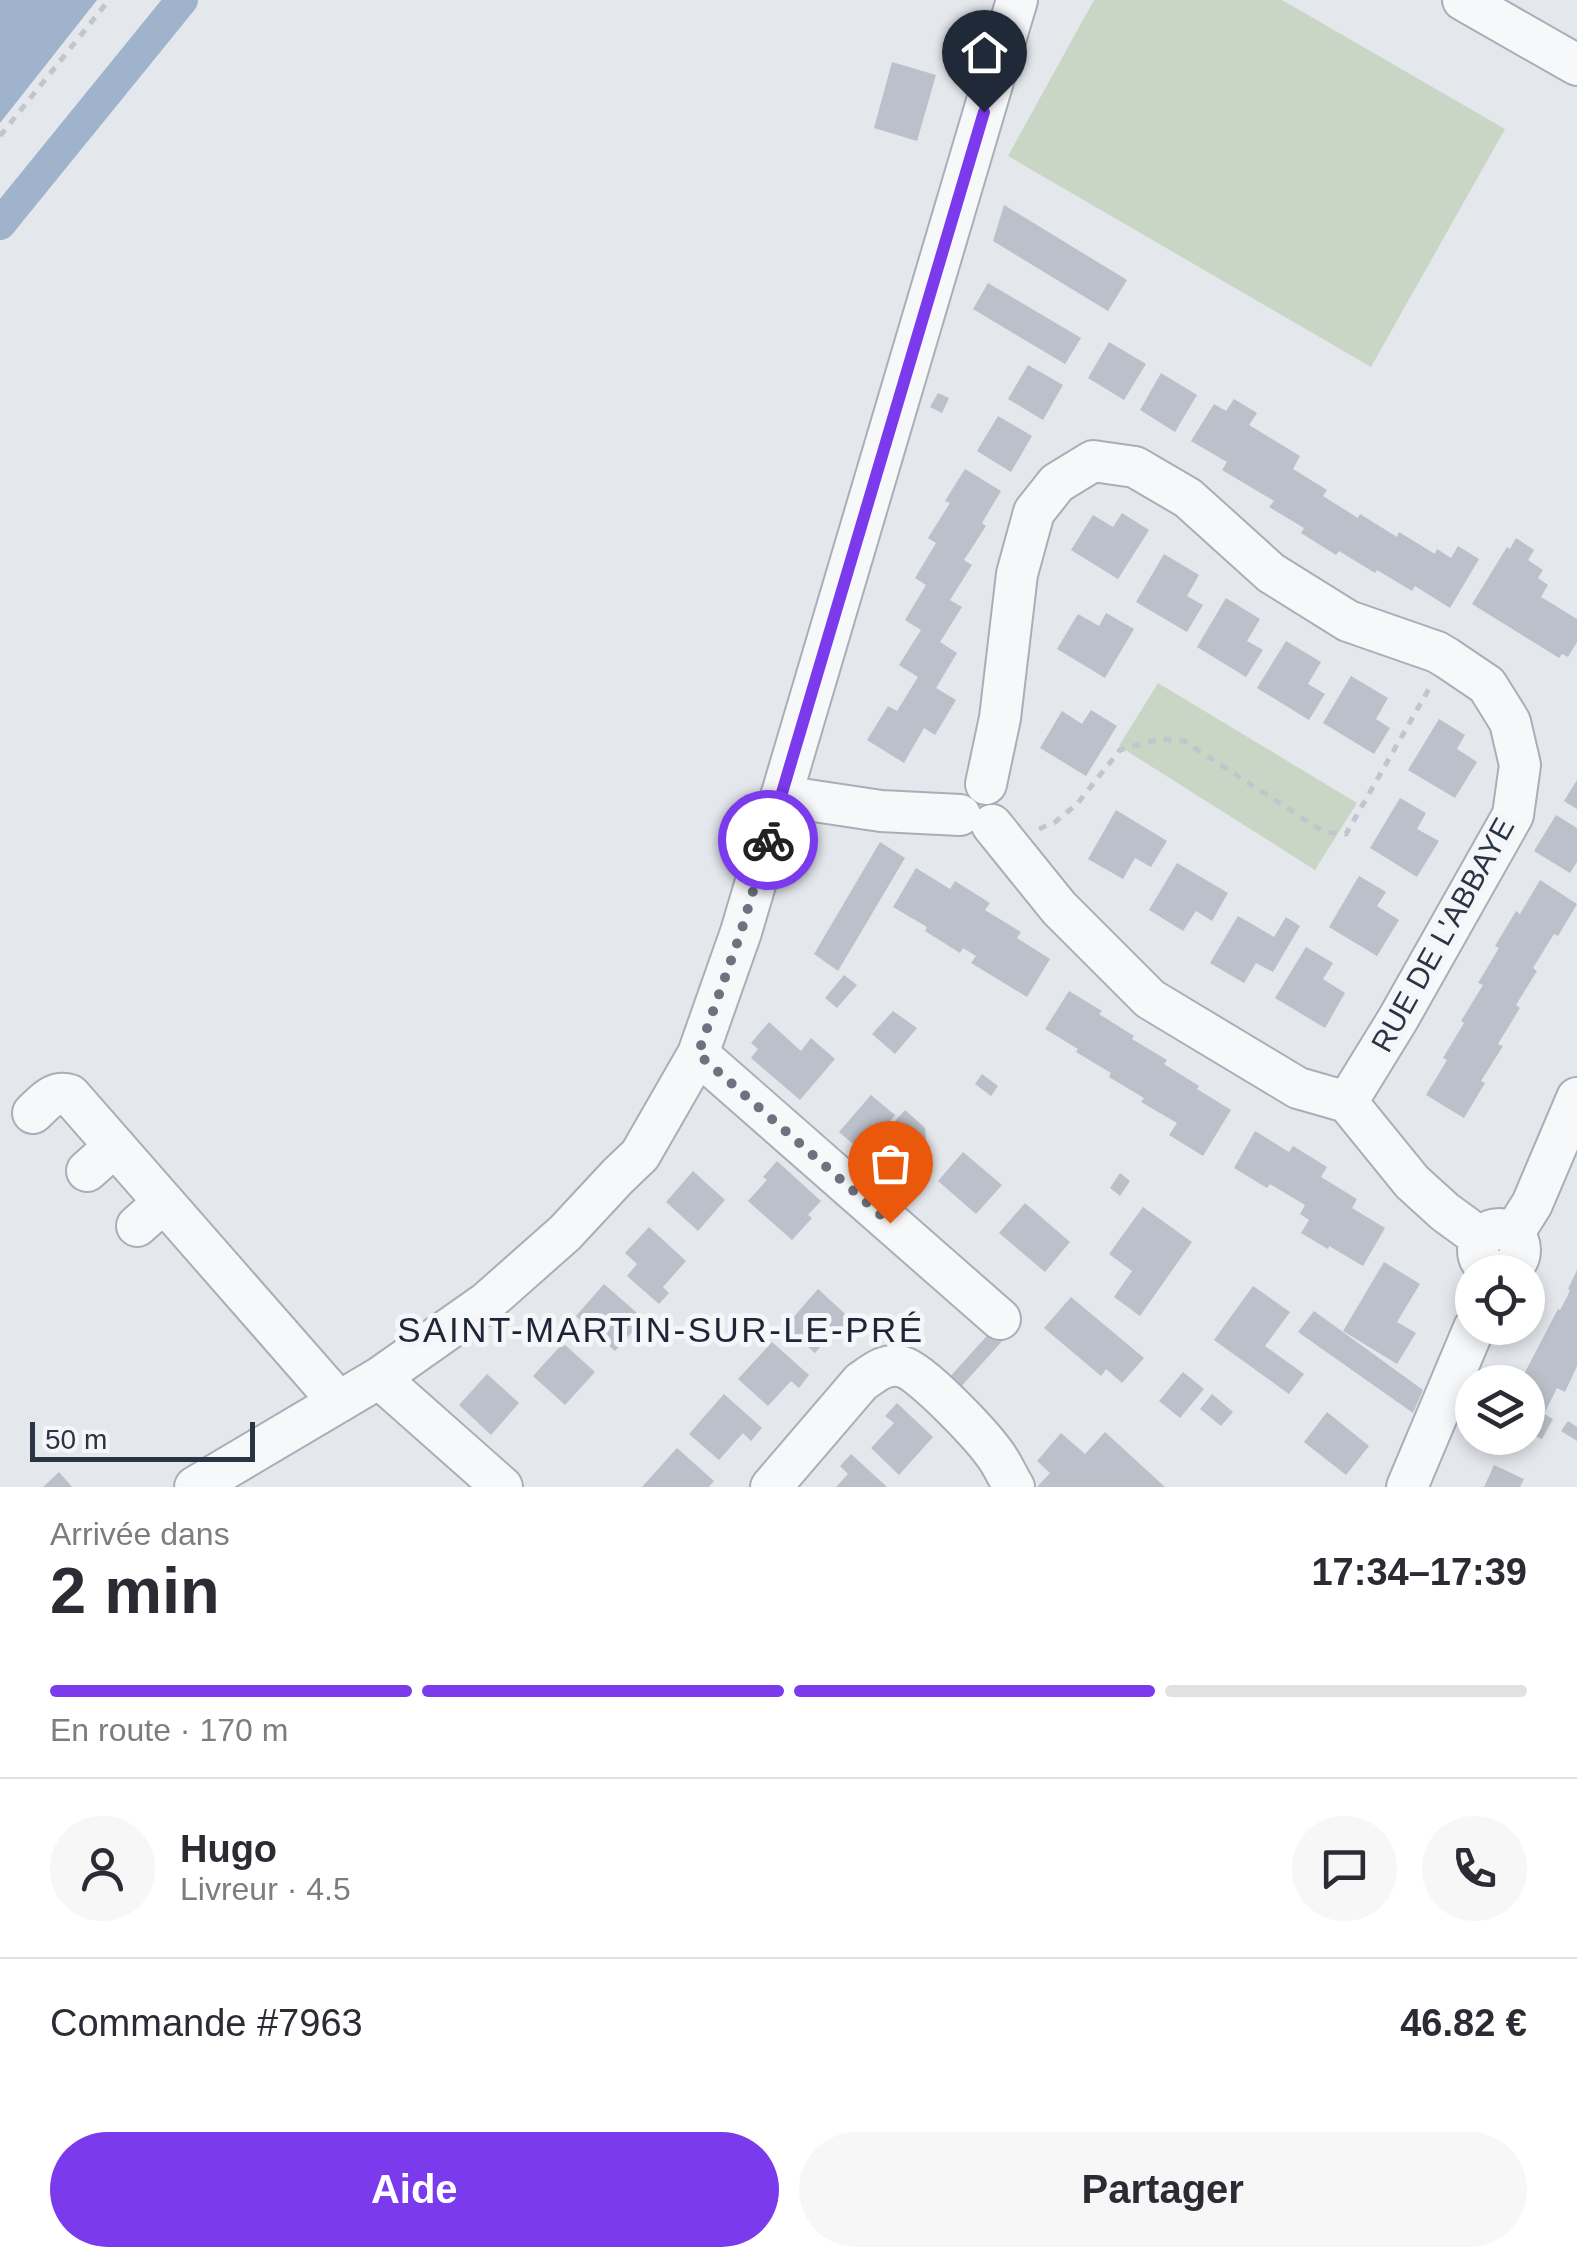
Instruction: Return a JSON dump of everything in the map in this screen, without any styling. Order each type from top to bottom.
[{"type":"street","points":[[195,1487],[380,1378],[487,1302],[566,1233],[640,1156],[698,1054],[741,932],[1017,0]]},
{"type":"street","points":[[1463,0],[1577,65]]},
{"type":"street","name":"RUE DE L'ABBAYE","points":[[986,827],[1002,814],[998,792],[986,784],[1000,718],[1017,574],[1034,512],[1058,483],[1093,461],[1135,467],[1188,498],[1272,574],[1348,622],[1437,652],[1487,684],[1510,722],[1520,765],[1513,815],[1347,1102]]},
{"type":"street","points":[[781,796],[986,827],[1059,908],[1150,999],[1298,1088],[1347,1102],[1412,1182],[1497,1254],[1532,1204],[1577,1098]]},
{"type":"street","points":[[698,1054],[1000,1319]]},
{"type":"street","points":[[33,1113],[51,1096],[70,1095],[101,1158],[150,1214],[339,1402]]},
{"type":"street","points":[[1407,1487],[1467,1345]]},
{"type":"street","points":[[771,1487],[861,1382],[890,1365],[904,1366],[937,1392],[994,1453],[1014,1487]]},
{"type":"street","points":[[380,1378],[502,1487]]},
{"type":"path","points":[[0,136],[109,0]]},
{"type":"path","points":[[986,827],[1055,822],[1077,804],[1120,750],[1159,739],[1184,741],[1324,832],[1346,834],[1447,658]]},
{"type":"green space","points":[[1094,0],[1282,0],[1505,129],[1371,367],[1008,156]]},
{"type":"green space","points":[[1158,683],[1357,803],[1315,870],[1119,746]]},
{"type":"water","points":[[0,0],[97,0],[0,123]]},
{"type":"building","points":[[892,62],[936,75],[917,141],[874,128]]},
{"type":"building","points":[[1004,205],[1127,280],[1108,311],[993,241]]},
{"type":"building","points":[[988,283],[1081,338],[1065,364],[973,309]]},
{"type":"building","points":[[1109,342],[1146,364],[1124,400],[1088,378]]},
{"type":"building","points":[[1028,365],[1063,385],[1043,420],[1008,399]]},
{"type":"building","points":[[1161,373],[1197,395],[1175,432],[1140,410]]},
{"type":"building","points":[[938,393],[949,398],[942,413],[930,407]]},
{"type":"building","points":[[1234,399],[1257,413],[1249,425],[1300,456],[1293,469],[1327,490],[1323,496],[1358,518],[1360,514],[1397,537],[1399,532],[1435,554],[1437,549],[1451,558],[1458,546],[1479,559],[1450,608],[1415,586],[1412,591],[1339,551],[1336,555],[1301,533],[1304,528],[1269,507],[1274,501],[1222,470],[1227,462],[1191,441],[1214,404],[1226,411]]},
{"type":"building","points":[[998,416],[1032,436],[1011,472],[977,451]]},
{"type":"building","points":[[965,469],[1001,491],[982,523],[986,526],[964,560],[972,565],[950,600],[962,607],[940,642],[957,653],[936,688],[956,700],[935,735],[924,728],[904,763],[867,740],[888,706],[897,711],[918,677],[899,665],[921,630],[905,620],[926,585],[915,578],[936,543],[928,538]]},
{"type":"building","points":[[1122,513],[1149,530],[1118,579],[1071,550],[1093,515],[1113,527]]},
{"type":"building","points":[[1516,538],[1534,550],[1528,560],[1543,570],[1538,578],[1548,585],[1541,597],[1577,619],[1577,642],[1568,657],[1562,654],[1559,658],[1472,604]]},
{"type":"building","points":[[1164,554],[1199,575],[1187,596],[1203,605],[1187,632],[1136,602]]},
{"type":"building","points":[[1226,598],[1260,619],[1247,641],[1263,650],[1246,677],[1197,647]]},
{"type":"building","points":[[1106,613],[1134,629],[1105,678],[1057,649],[1078,614],[1099,626]]},
{"type":"building","points":[[1286,641],[1321,662],[1308,684],[1325,694],[1309,720],[1257,688]]},
{"type":"building","points":[[1351,676],[1388,698],[1376,719],[1390,728],[1374,754],[1323,723]]},
{"type":"building","points":[[1091,710],[1117,726],[1086,776],[1040,748],[1062,711],[1082,724]]},
{"type":"building","points":[[1439,719],[1465,735],[1457,749],[1477,762],[1455,798],[1408,770]]},
{"type":"building","points":[[1577,780],[1577,809],[1564,801]]},
{"type":"building","points":[[1400,798],[1426,813],[1417,829],[1439,841],[1417,877],[1370,848]]},
{"type":"building","points":[[1116,810],[1167,841],[1151,867],[1135,858],[1123,879],[1088,859]]},
{"type":"building","points":[[1556,815],[1577,828],[1577,862],[1570,873],[1534,851]]},
{"type":"building","points":[[880,842],[905,858],[838,971],[814,954]]},
{"type":"building","points":[[1177,863],[1228,893],[1212,921],[1196,911],[1183,931],[1149,910]]},
{"type":"building","points":[[916,868],[950,889],[955,881],[990,903],[985,910],[1021,932],[1017,938],[1050,959],[1027,997],[971,963],[976,956],[963,948],[960,953],[893,907]]},
{"type":"building","points":[[1359,876],[1386,892],[1377,906],[1399,920],[1377,956],[1329,927]]},
{"type":"building","points":[[1540,880],[1577,904],[1533,968],[1537,971],[1516,1005],[1520,1008],[1498,1044],[1503,1046],[1464,1118],[1426,1095],[1483,985],[1478,983],[1499,948],[1495,946]]},
{"type":"building","points":[[1238,916],[1274,937],[1286,917],[1300,926],[1273,972],[1256,963],[1244,983],[1210,963]]},
{"type":"building","points":[[1306,947],[1333,963],[1323,979],[1345,993],[1325,1028],[1275,998]]},
{"type":"building","points":[[844,975],[857,985],[837,1008],[825,998]]},
{"type":"building","points":[[1069,991],[1102,1011],[1099,1014],[1134,1036],[1132,1039],[1167,1060],[1164,1064],[1231,1110],[1203,1156],[1169,1135],[1177,1123],[1141,1102],[1144,1098],[1045,1029]]},
{"type":"building","points":[[893,1011],[917,1028],[895,1054],[872,1034]]},
{"type":"building","points":[[769,1022],[801,1051],[811,1038],[835,1059],[800,1100],[751,1058],[758,1049],[751,1043]]},
{"type":"building","points":[[982,1074],[998,1086],[991,1096],[975,1084]]},
{"type":"building","points":[[871,1095],[895,1115],[885,1127],[888,1129],[905,1110],[925,1128],[926,1138],[892,1177],[839,1132]]},
{"type":"building","points":[[1255,1131],[1289,1152],[1293,1146],[1327,1167],[1321,1177],[1357,1199],[1352,1208],[1385,1228],[1363,1266],[1301,1233],[1309,1220],[1300,1214],[1305,1205],[1234,1168]]},
{"type":"building","points":[[963,1152],[1002,1185],[976,1214],[938,1181]]},
{"type":"building","points":[[777,1161],[821,1201],[792,1240],[748,1201],[767,1180],[763,1177]]},
{"type":"building","points":[[693,1171],[725,1200],[698,1231],[666,1202]]},
{"type":"building","points":[[1120,1173],[1130,1181],[1120,1196],[1110,1188]]},
{"type":"building","points":[[1025,1203],[1070,1242],[1045,1272],[999,1233]]},
{"type":"building","points":[[1143,1207],[1192,1242],[1140,1316],[1114,1297],[1132,1271],[1109,1254]]},
{"type":"building","points":[[649,1227],[686,1261],[663,1287],[669,1293],[659,1304],[627,1276],[637,1264],[625,1253]]},
{"type":"building","points":[[1384,1262],[1420,1284],[1397,1322],[1416,1333],[1397,1364],[1343,1331]]},
{"type":"building","points":[[1577,1270],[1577,1366],[1565,1392],[1557,1388],[1545,1412],[1545,1365],[1529,1365],[1539,1345],[1545,1345],[1545,1334]]},
{"type":"building","points":[[604,1284],[644,1319],[615,1351],[576,1316]]},
{"type":"building","points":[[1253,1286],[1290,1312],[1265,1346],[1304,1374],[1289,1394],[1214,1340]]},
{"type":"building","points":[[818,1289],[855,1323],[845,1334],[837,1328],[815,1353],[785,1327]]},
{"type":"building","points":[[1071,1297],[1144,1358],[1122,1383],[1106,1369],[1101,1376],[1044,1328]]},
{"type":"building","points":[[1314,1311],[1423,1390],[1413,1413],[1298,1332]]},
{"type":"building","points":[[994,1328],[1005,1338],[958,1390],[947,1380]]},
{"type":"building","points":[[772,1342],[809,1375],[799,1388],[791,1381],[768,1406],[738,1379]]},
{"type":"building","points":[[563,1343],[595,1372],[565,1405],[533,1376]]},
{"type":"building","points":[[1183,1372],[1204,1389],[1180,1418],[1159,1401]]},
{"type":"building","points":[[487,1374],[519,1403],[491,1435],[459,1405]]},
{"type":"building","points":[[724,1394],[762,1428],[751,1441],[743,1433],[719,1460],[689,1434]]},
{"type":"building","points":[[1212,1394],[1233,1412],[1221,1426],[1200,1409]]},
{"type":"building","points":[[897,1403],[933,1437],[899,1475],[871,1448],[894,1423],[885,1416]]},
{"type":"building","points":[[1327,1412],[1369,1446],[1346,1475],[1304,1442]]},
{"type":"building","points":[[1545,1415],[1553,1419],[1545,1434]]},
{"type":"building","points":[[1568,1421],[1577,1427],[1577,1441],[1561,1431]]},
{"type":"building","points":[[1105,1432],[1165,1487],[1037,1487],[1050,1473],[1037,1461],[1061,1433],[1085,1454]]},
{"type":"building","points":[[677,1448],[714,1481],[709,1487],[642,1487]]},
{"type":"building","points":[[851,1454],[887,1487],[836,1487],[848,1474],[840,1466]]},
{"type":"building","points":[[1494,1465],[1524,1479],[1520,1487],[1484,1487]]},
{"type":"building","points":[[59,1472],[72,1487],[43,1487]]},
{"type":"waterway","points":[[0,224],[182,0]]},
{"type":"way so far","points":[[768,840],[698,1054],[890,1223]]},
{"type":"district","name":"SAINT-MARTIN-SUR-LE-PRÉ","points":[[661,1330]]},
{"type":"route","points":[[768,840],[984,112]]}]
